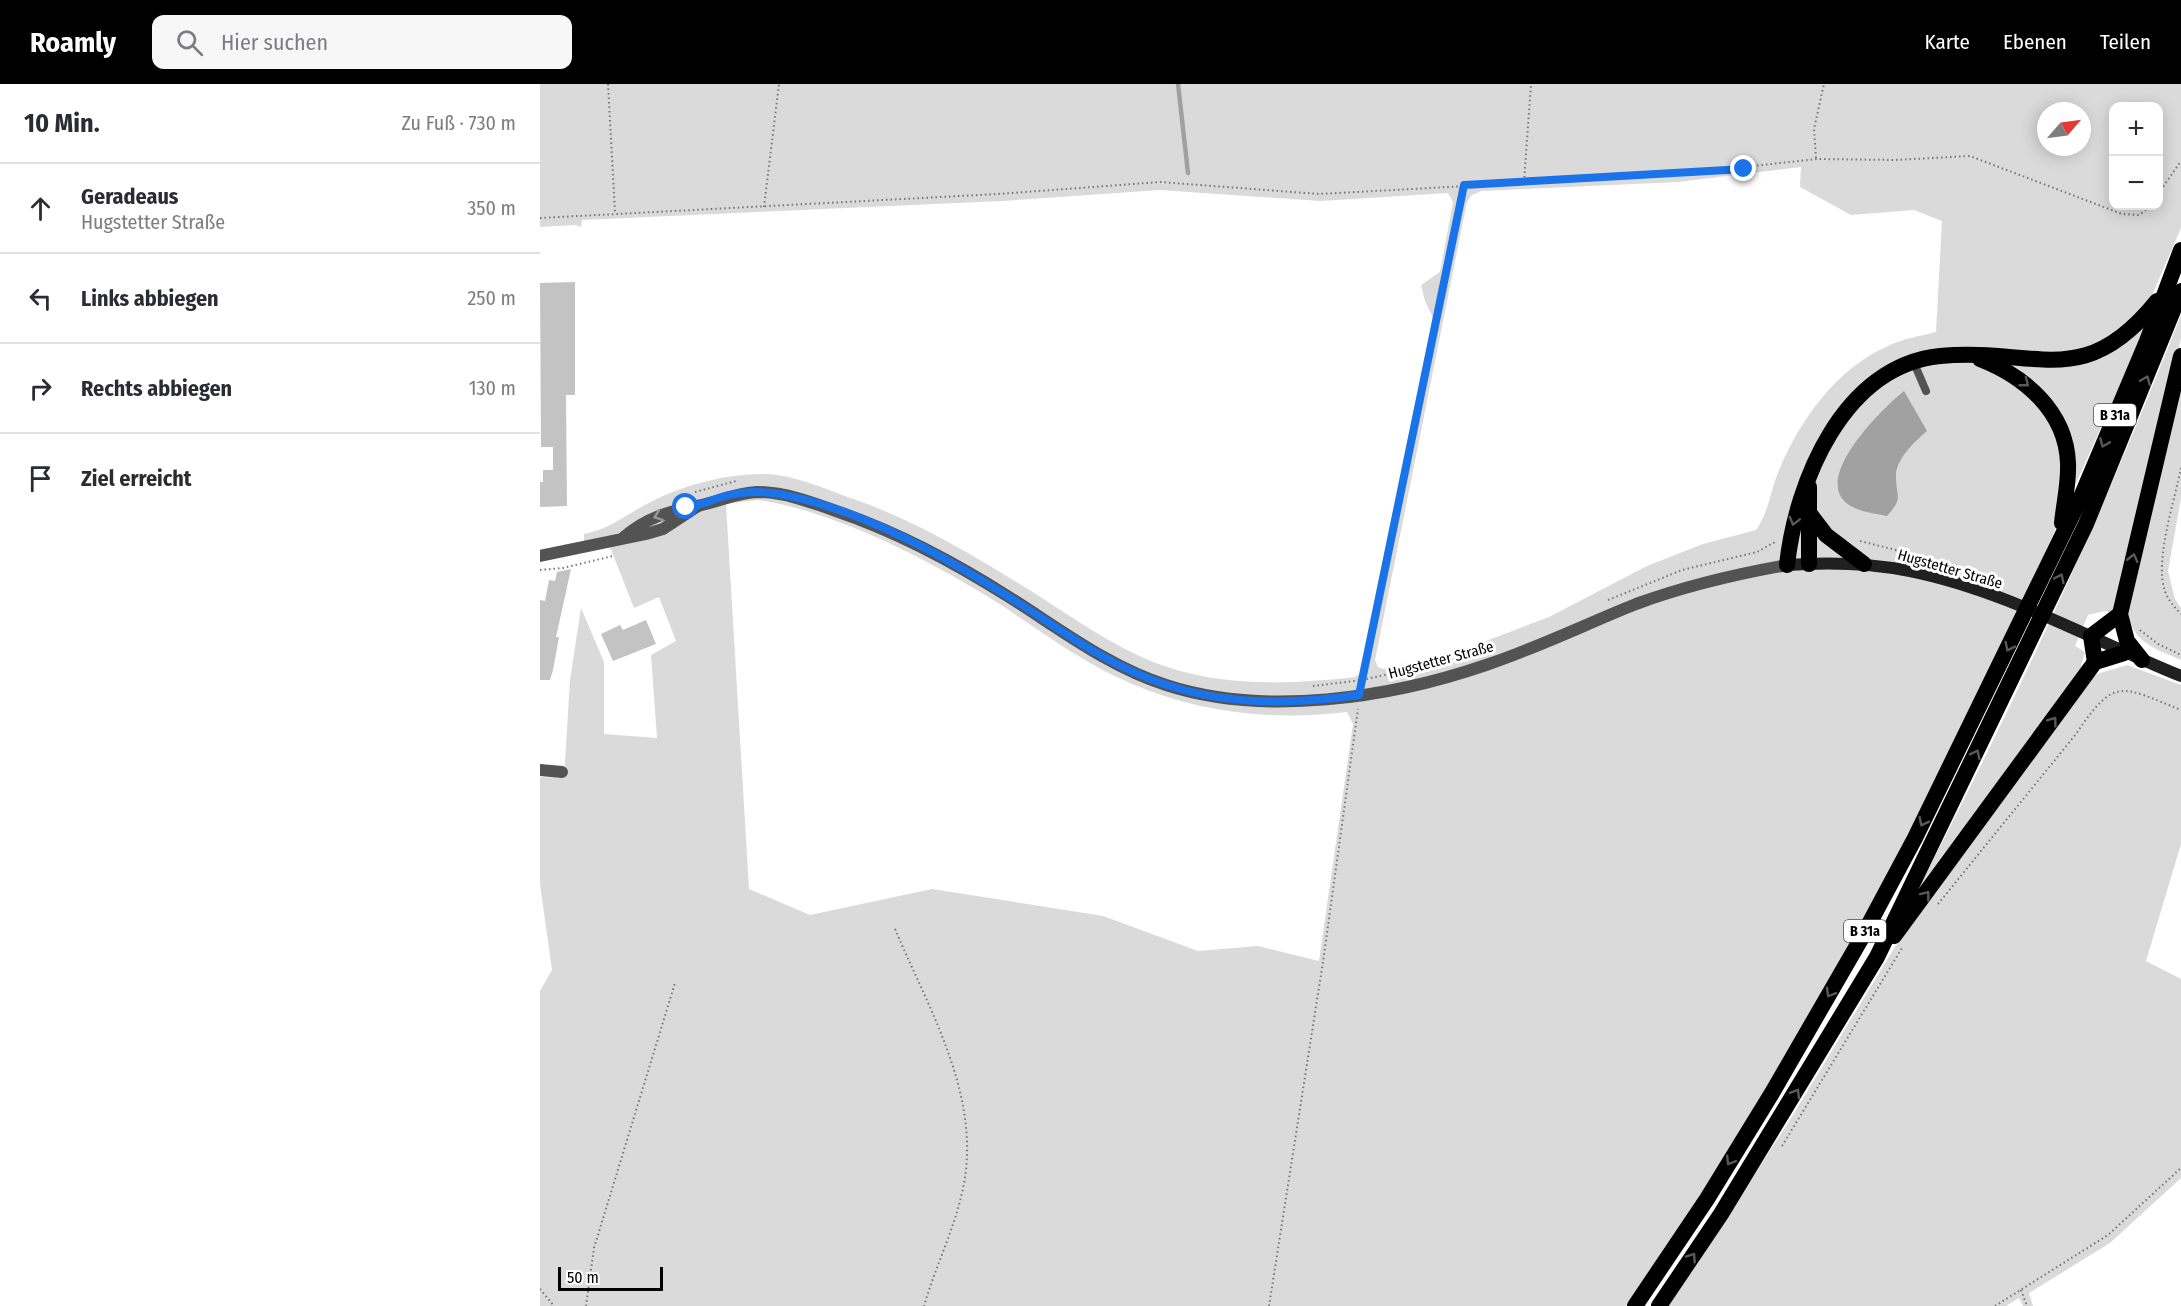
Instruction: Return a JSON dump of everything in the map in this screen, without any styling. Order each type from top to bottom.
[{"type":"highway","name":"B 31a","points":[[1659,1306],[1738,1186],[1876,957],[2086,524],[2173,291],[2181,250]]},
{"type":"highway","name":"B 31a","points":[[1635,1306],[1707,1198],[1861,939],[1951,767],[2061,537],[2143,351],[2173,291]]},
{"type":"highway","points":[[1787,565],[1795,514],[1819,450],[1845,413],[1879,380],[1914,362],[1938,356],[2051,361],[2091,354],[2130,332],[2173,291]]},
{"type":"highway","points":[[2142,660],[2127,641],[2120,614],[2181,356]]},
{"type":"highway","points":[[1973,357],[1998,366],[2030,387],[2054,417],[2062,436],[2068,461],[2061,537]]},
{"type":"highway","points":[[1809,480],[1809,564]]},
{"type":"highway","points":[[1810,514],[1826,535],[1864,564]]},
{"type":"highway","points":[[2095,662],[2082,633],[2120,614]]},
{"type":"highway","points":[[1876,957],[1928,892],[2095,662],[2124,653]]},
{"type":"main road","name":"Hugstetter Straße","points":[[1787,565],[1864,564],[1918,573],[1992,595],[2181,676]]},
{"type":"street","name":"Hugstetter Straße","points":[[540,556],[587,548],[624,537],[641,522],[657,515],[698,506],[740,493],[769,493],[852,516],[933,552],[1127,670],[1166,685],[1208,696],[1250,702],[1309,702],[1428,682],[1484,666],[1681,589],[1787,565]]},
{"type":"street","points":[[540,770],[562,772]]},
{"type":"lane","points":[[1914,362],[1926,391]]},
{"type":"path","points":[[608,84],[615,212]]},
{"type":"path","points":[[764,207],[779,84]]},
{"type":"path","points":[[1524,182],[1531,84]]},
{"type":"path","points":[[1816,159],[1814,129],[1824,84]]},
{"type":"path","points":[[540,218],[615,212],[764,207],[1160,182],[1319,194],[1670,175],[1816,159],[1894,160],[1970,156],[2109,209]]},
{"type":"path","points":[[2163,187],[2181,161]]},
{"type":"path","points":[[1269,1306],[1323,962],[1359,695],[1464,185]]},
{"type":"path","points":[[2112,210],[2122,214],[2139,215],[2146,210]]},
{"type":"path","points":[[2181,468],[2162,563],[2164,589],[2181,614]]},
{"type":"path","points":[[540,570],[563,568],[608,556]]},
{"type":"path","points":[[1933,910],[2076,734],[2095,705],[2108,694],[2123,689],[2181,710]]},
{"type":"path","points":[[895,929],[958,1079],[967,1132],[962,1193],[924,1306]]},
{"type":"path","points":[[1777,1154],[1903,948]]},
{"type":"path","points":[[586,1306],[594,1248],[675,983]]},
{"type":"path","points":[[1995,1306],[2108,1235],[2181,1168]]},
{"type":"path","points":[[540,1289],[554,1306]]},
{"type":"path","points":[[2021,1290],[2027,1306]]},
{"type":"shaded area","points":[[540,84],[2181,84],[2181,228],[2150,300],[2136,318],[2143,330],[2142,336],[1978,702],[1828,986],[1669,1247],[1626,1306],[540,1306],[540,991],[552,970],[540,884],[540,777],[564,778],[570,680],[581,608],[604,662],[604,734],[657,738],[651,655],[676,641],[659,597],[634,608],[606,537],[584,543],[584,534],[609,526],[658,498],[702,482],[733,476],[763,474],[787,477],[812,484],[906,520],[995,569],[1109,640],[1153,662],[1202,676],[1253,682],[1304,682],[1355,677],[1359,674],[1433,318],[1421,285],[1440,272],[1453,202],[1448,193],[1321,201],[1160,190],[1002,201],[582,220],[581,227],[575,225],[540,227]],"holes":[[[1801,167],[1800,187],[1851,215],[1914,210],[1942,221],[1936,332],[1888,346],[1869,356],[1835,383],[1807,417],[1796,436],[1777,475],[1766,510],[1756,530],[1703,544],[1647,566],[1549,617],[1465,649],[1383,669],[1378,667],[1375,660],[1467,202],[1472,195],[1481,191],[1678,182]],[[758,500],[817,514],[908,552],[990,598],[1058,644],[1094,665],[1156,693],[1209,708],[1264,715],[1320,715],[1347,712],[1353,724],[1319,961],[1258,946],[1198,951],[1103,916],[932,889],[810,915],[749,889],[726,504]]]},
{"type":"shaded area","points":[[2181,315],[2181,338],[2176,362],[2112,613],[2105,611],[2088,615],[2075,646],[2085,652],[2079,674],[1914,897],[1987,754],[2055,609],[2120,463]]},
{"type":"shaded area","points":[[2181,383],[2181,498],[2168,571],[2175,599],[2181,608],[2181,660],[2144,642],[2133,628],[2127,606]]},
{"type":"shaded area","points":[[1904,391],[1927,431],[1911,446],[1899,464],[1896,477],[1898,497],[1896,505],[1887,516],[1856,508],[1841,497],[1838,485],[1840,470],[1847,455],[1870,424]]},
{"type":"shaded area","points":[[2127,665],[2181,685],[2181,844],[2146,961],[2181,979],[2181,1178],[2110,1243],[2029,1293],[2033,1306],[2023,1306],[2019,1298],[2006,1306],[1668,1306],[1788,1123],[1893,950],[2090,680],[2097,674]]},
{"type":"building","points":[[575,282],[575,395],[566,395],[567,506],[540,507],[540,482],[543,482],[543,470],[553,470],[553,447],[541,447],[540,283]]},
{"type":"building","points":[[571,569],[556,637],[559,637],[553,670],[550,680],[540,680],[540,600],[545,601],[549,580],[555,581],[557,572]]},
{"type":"building","points":[[646,620],[656,644],[613,661],[601,634],[620,625],[623,630]]},
{"type":"waterway","points":[[1178,84],[1188,173]]},
{"type":"route","points":[[686,507],[698,506],[724,496],[759,492],[779,494],[852,516],[933,552],[1127,670],[1166,685],[1208,696],[1250,702],[1309,702],[1359,695],[1464,185],[1744,169]]}]
